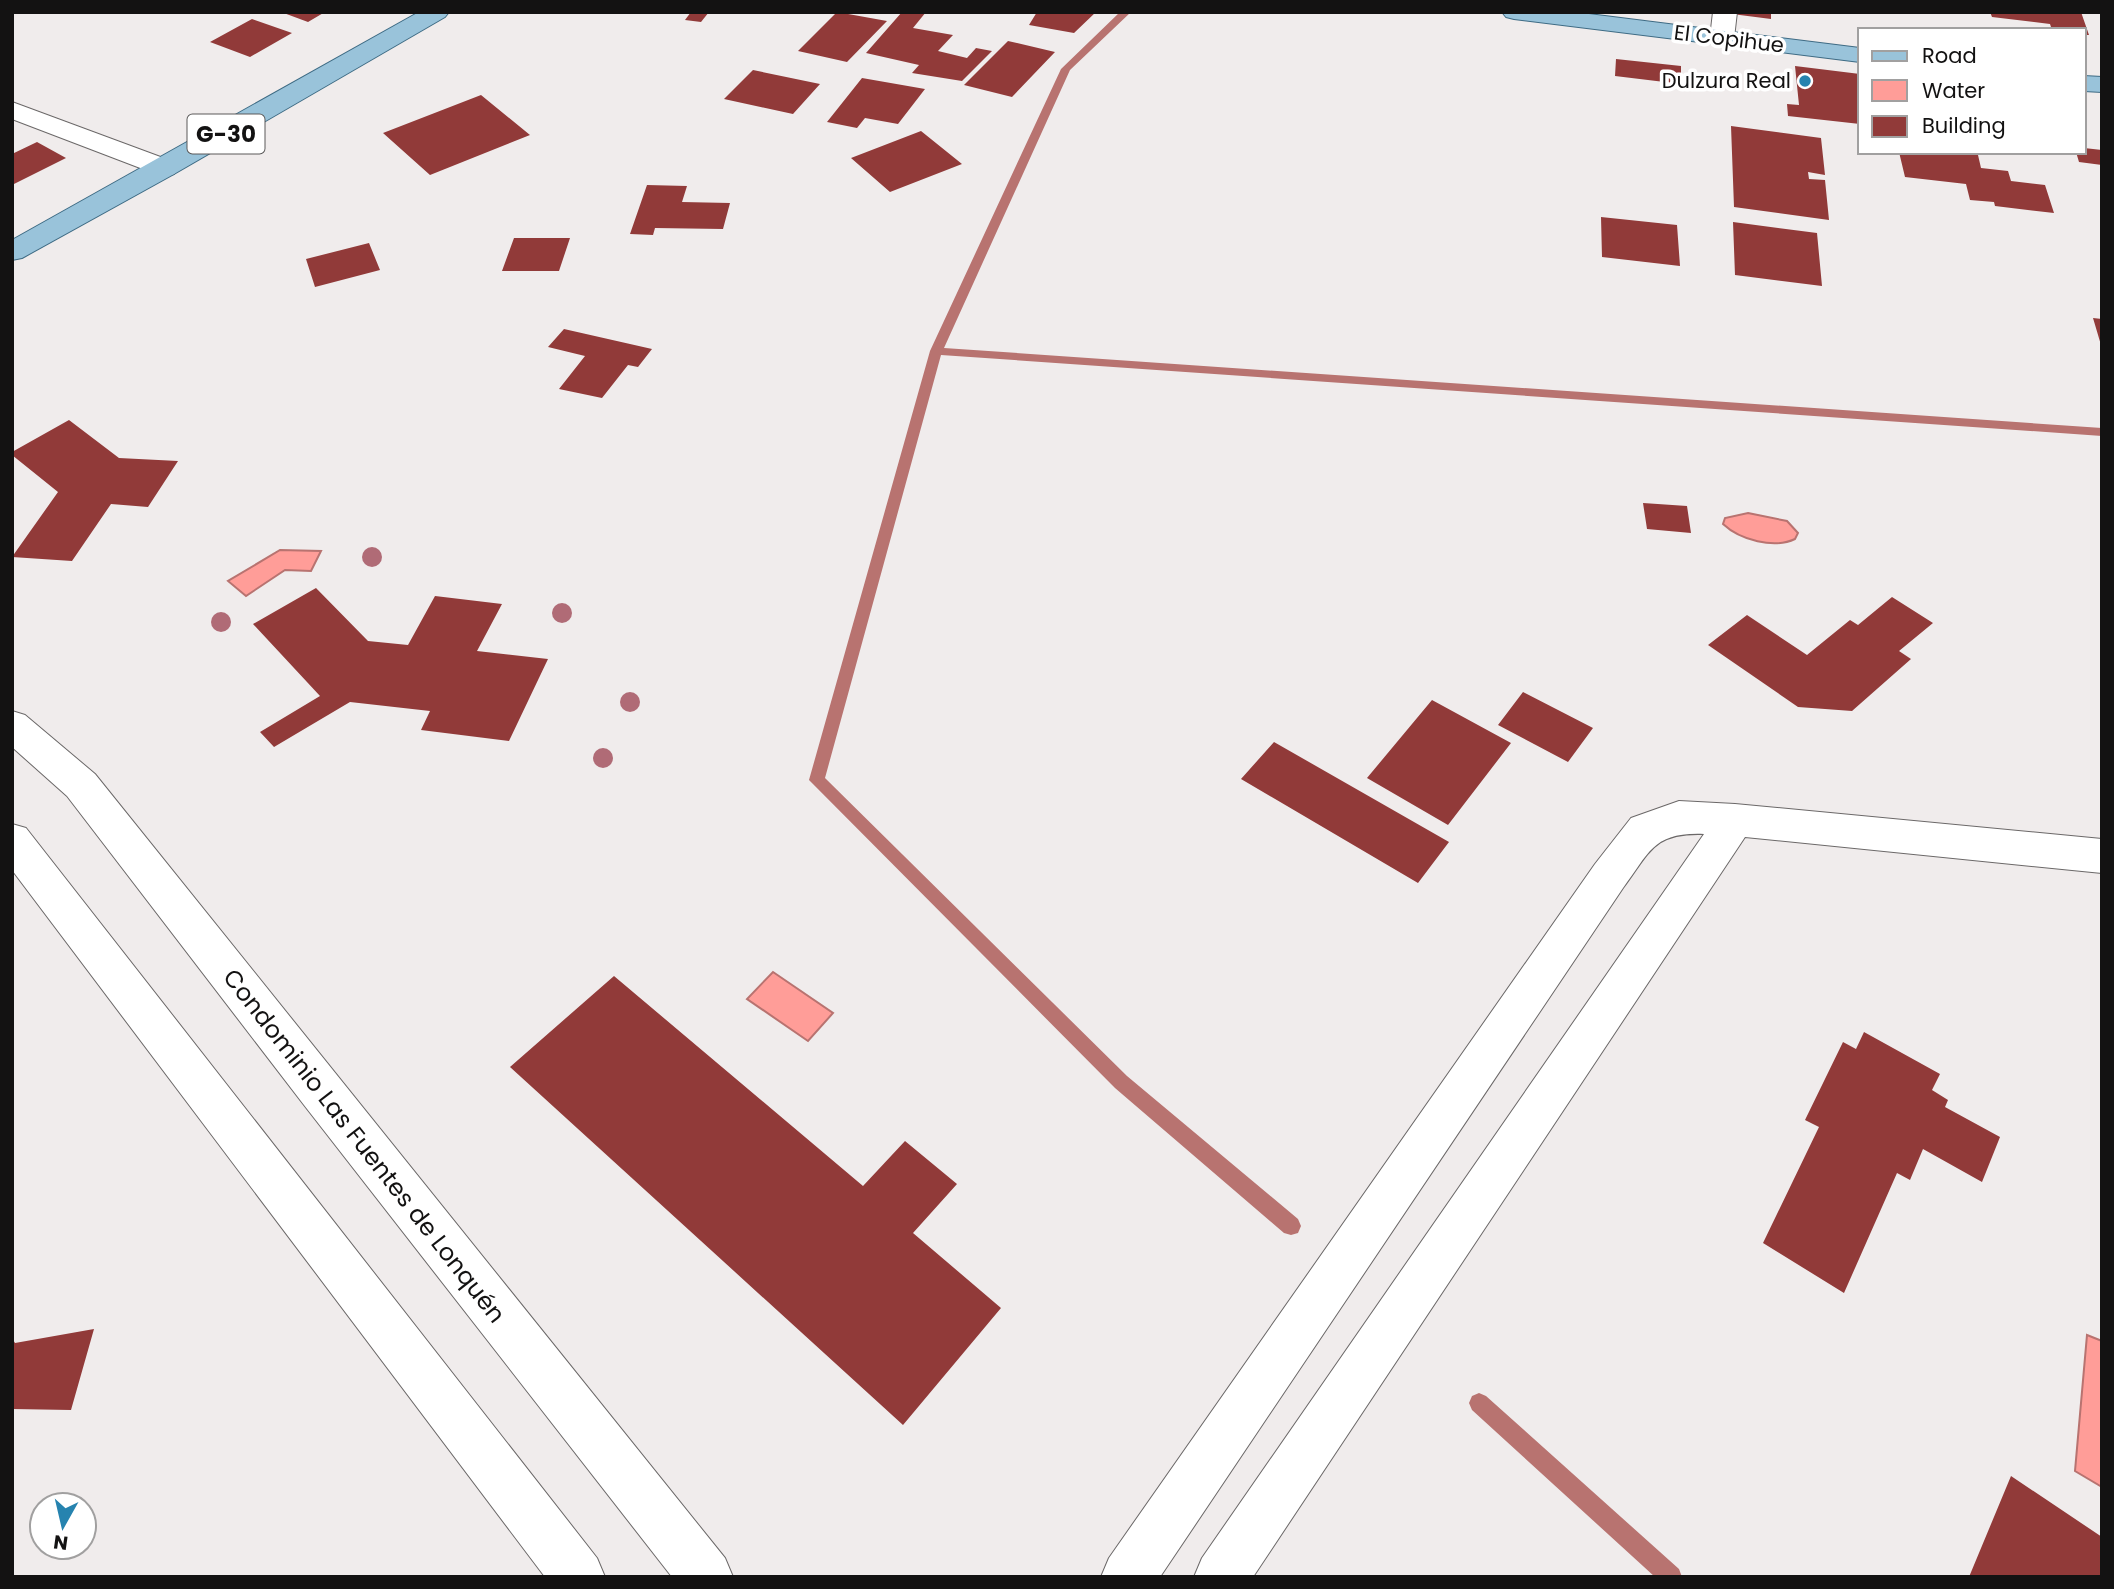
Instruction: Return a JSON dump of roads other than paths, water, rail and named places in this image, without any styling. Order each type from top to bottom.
[{"type":"main road","name":"G-30","points":[[12,252],[437,12]]},
{"type":"main road","name":"El Copihue","points":[[1514,12],[1858,55]]},
{"type":"street","points":[[1723,38],[1725,12]]},
{"type":"street","points":[[12,110],[165,168]]},
{"type":"street","name":"Condominio Las Fuentes de Lonquén","points":[[12,724],[81,785],[706,1577]]},
{"type":"street","points":[[1128,1577],[1627,851],[1646,828],[1679,817],[1735,820],[2102,856]]},
{"type":"street","points":[[1221,1577],[1735,820]]},
{"type":"street","points":[[12,840],[578,1577]]},
{"type":"water","points":[[1748,513],[1787,521],[1798,533],[1795,539],[1787,542],[1767,543],[1738,534],[1723,524],[1725,518]]},
{"type":"water","points":[[280,550],[321,551],[311,571],[285,570],[246,596],[228,581]]},
{"type":"water","points":[[773,972],[833,1013],[808,1041],[747,999]]},
{"type":"water","points":[[2087,1335],[2102,1341],[2102,1487],[2075,1471]]},
{"type":"waterway","points":[[936,351],[1066,69],[1126,12]]},
{"type":"waterway","points":[[936,351],[2102,432]]},
{"type":"waterway","points":[[936,351],[817,780],[1121,1082],[1291,1226]]},
{"type":"waterway","points":[[1479,1403],[1671,1577]]},
{"type":"place","name":"Dulzura Real","points":[[1805,81]]}]
